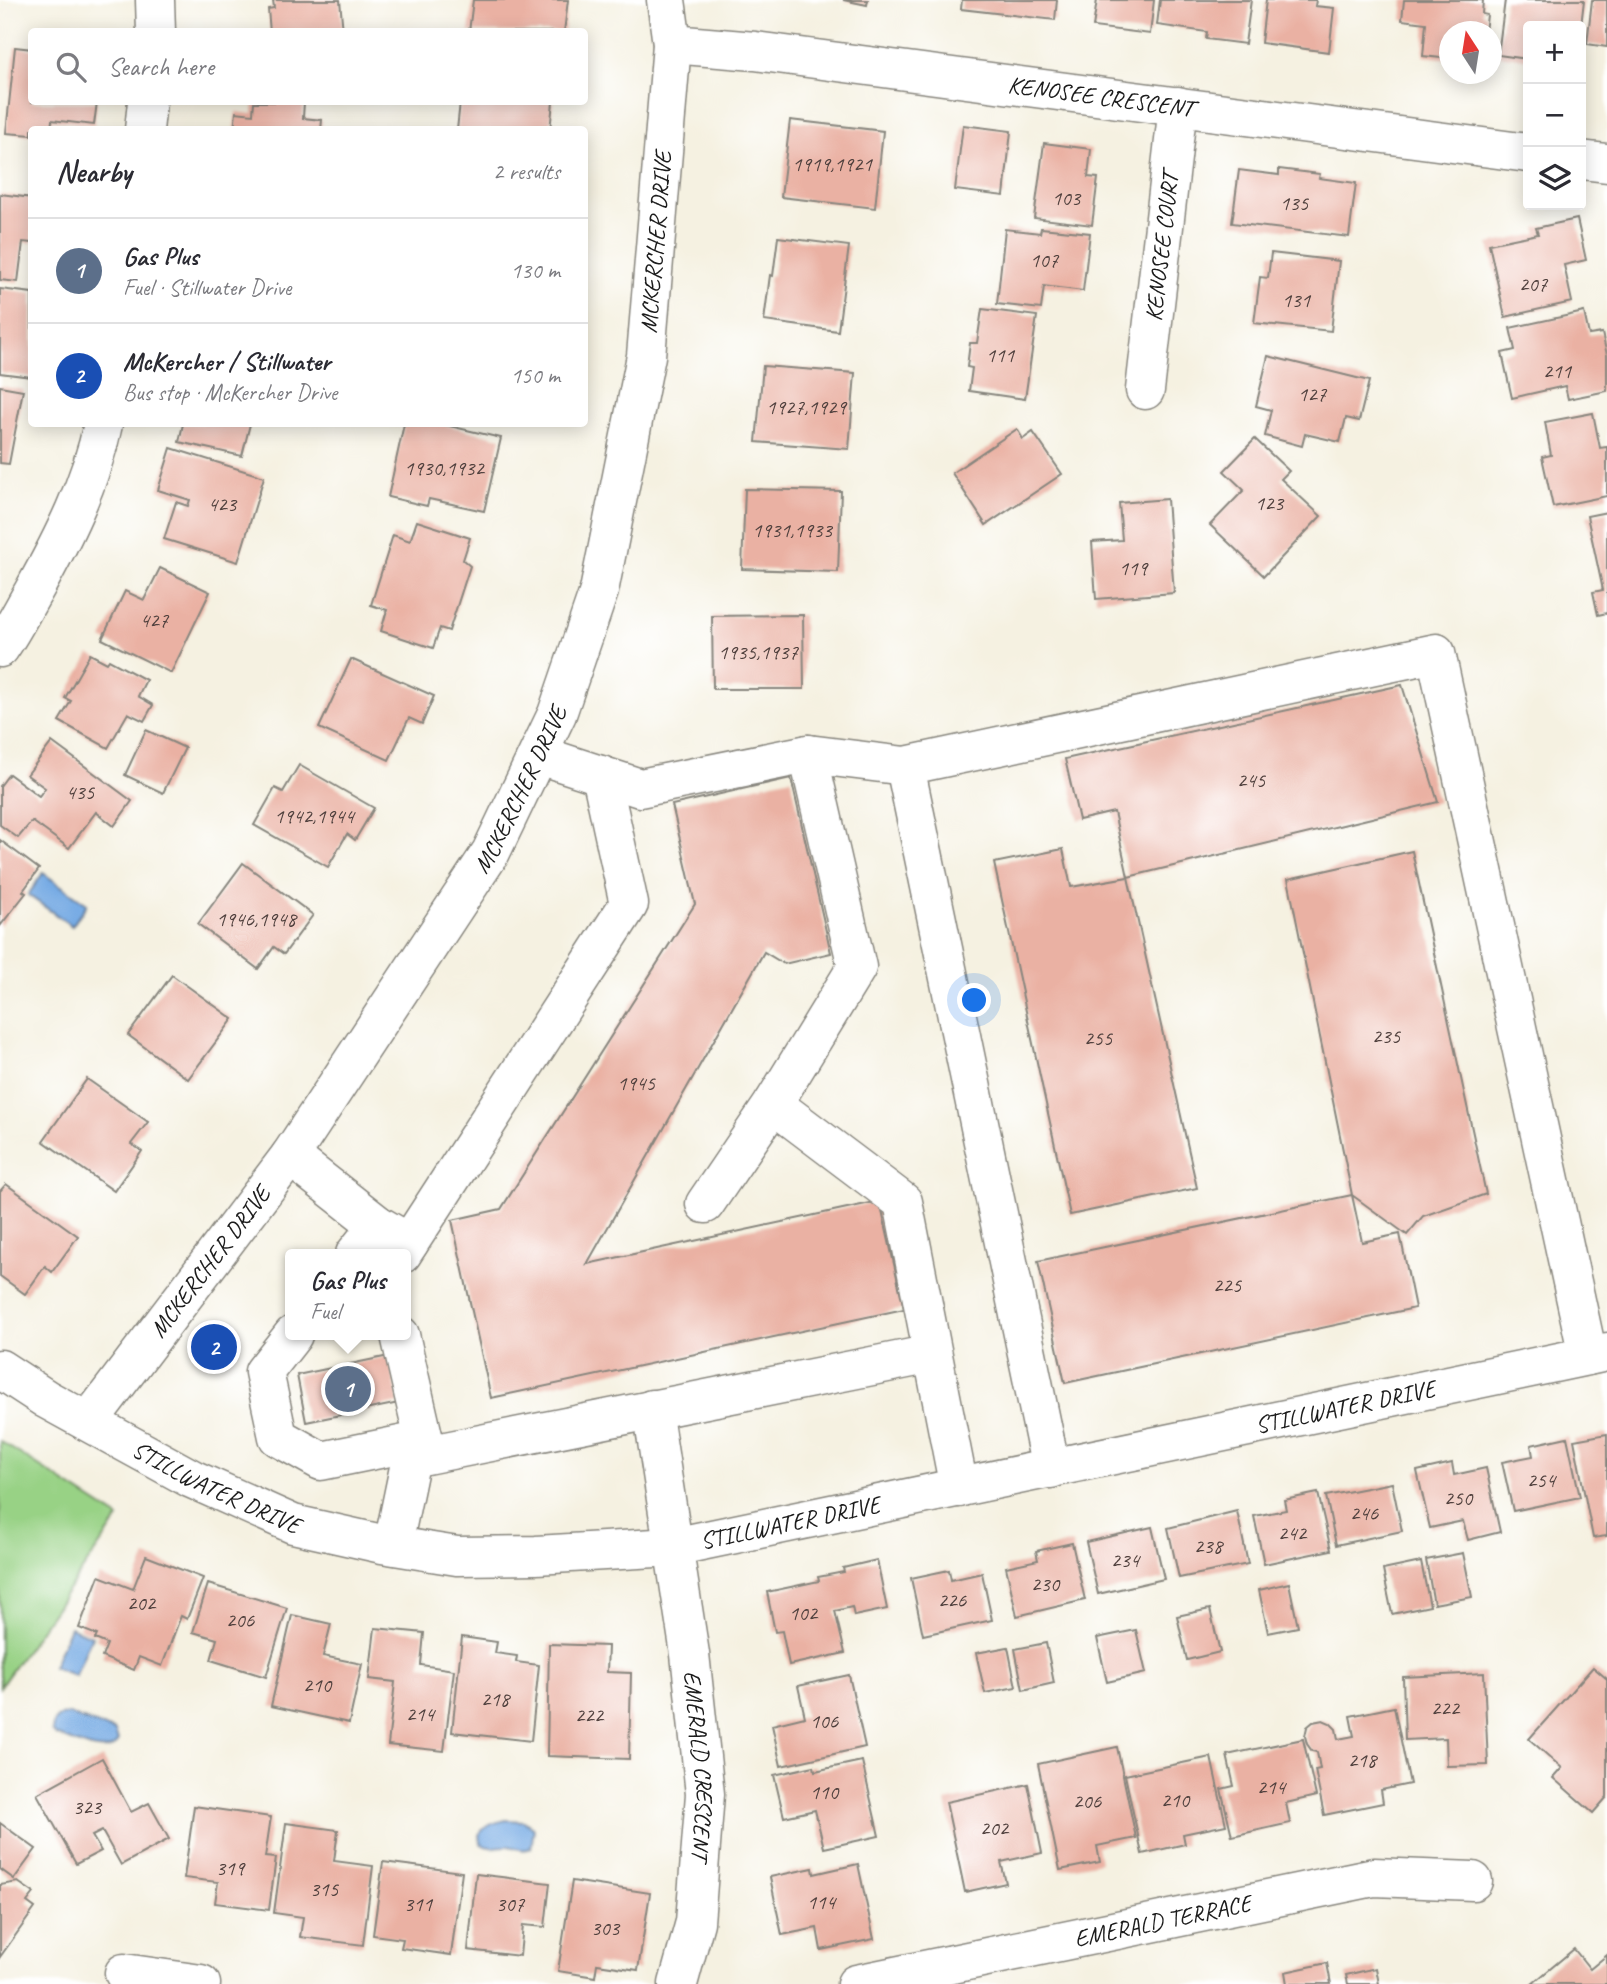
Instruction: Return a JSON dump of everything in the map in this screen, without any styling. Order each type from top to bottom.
[{"type":"street","points":[[155,0],[156,28]]},
{"type":"street","name":"MCKERCHER DRIVE","points":[[89,1421],[290,1156],[491,852],[557,713],[599,591],[646,356],[672,44],[666,0]]},
{"type":"street","name":"MCKERCHER DRIVE","points":[[672,44],[693,0]]},
{"type":"street","name":"KENOSEE CRESCENT","points":[[672,44],[743,50],[1523,152]]},
{"type":"street","points":[[144,126],[147,105]]},
{"type":"street","name":"KENOSEE COURT","points":[[1145,390],[1178,106]]},
{"type":"street","points":[[1586,161],[1607,163]]},
{"type":"street","points":[[0,648],[57,549],[72,516],[102,427]]},
{"type":"street","points":[[539,755],[639,788],[808,754],[905,766],[1436,653],[1598,1354]]},
{"type":"street","points":[[705,1204],[773,1104],[857,967],[808,754]]},
{"type":"street","points":[[905,766],[1051,1469]]},
{"type":"street","points":[[290,1156],[386,1244],[629,904],[601,775]]},
{"type":"street","points":[[773,1104],[903,1202],[959,1488]]},
{"type":"street","points":[[289,1340],[264,1372],[278,1437],[321,1461],[417,1449],[652,1409],[932,1354]]},
{"type":"street","points":[[393,1545],[417,1449],[401,1340]]},
{"type":"street","name":"STILLWATER DRIVE","points":[[0,1369],[46,1399],[192,1479],[293,1524],[457,1556],[536,1555],[673,1547],[1598,1354]]},
{"type":"street","name":"EMERALD CRESCENT","points":[[652,1409],[690,1654],[705,1794],[695,1922],[678,1984]]},
{"type":"street","name":"EMERALD TERRACE","points":[[856,1984],[1374,1877],[1473,1881]]},
{"type":"street","points":[[124,1973],[201,1984]]},
{"type":"green space","points":[[0,1441],[119,1518],[0,1687]]},
{"type":"water","points":[[43,873],[87,904],[72,926],[28,895]]},
{"type":"water","points":[[70,1627],[92,1636],[75,1676],[53,1667]]},
{"type":"water","points":[[68,1714],[115,1731],[118,1741],[113,1747],[98,1749],[56,1735],[52,1731],[55,1721]]},
{"type":"water","points":[[506,1820],[524,1821],[534,1829],[531,1848],[525,1850],[508,1846],[491,1847],[480,1843],[479,1835],[484,1828]]},
{"type":"building","points":[[273,0],[340,0],[343,28],[270,28],[268,9],[274,8]]},
{"type":"building","points":[[473,0],[568,0],[564,28],[470,28]]},
{"type":"building","points":[[843,0],[868,0],[867,5]]},
{"type":"building","points":[[962,0],[1057,0],[1055,20],[961,9]]},
{"type":"building","points":[[1097,0],[1154,0],[1150,34],[1093,27]]},
{"type":"building","points":[[1160,0],[1251,0],[1245,44],[1206,39],[1207,32],[1157,25]]},
{"type":"building","points":[[1266,0],[1316,0],[1315,6],[1334,8],[1329,52],[1261,43]]},
{"type":"building","points":[[1404,0],[1483,0],[1482,14],[1487,15],[1486,21],[1439,21],[1439,58],[1423,56],[1426,23],[1402,20]]},
{"type":"building","points":[[1505,0],[1584,0],[1582,21],[1523,21],[1523,58],[1502,56]]},
{"type":"building","points":[[1592,0],[1607,0],[1607,47],[1587,44]]},
{"type":"building","points":[[15,47],[28,49],[28,105],[97,105],[94,125],[52,120],[51,126],[28,126],[28,135],[6,133]]},
{"type":"building","points":[[254,105],[304,105],[303,118],[322,120],[321,126],[234,126],[236,112],[253,114]]},
{"type":"building","points":[[460,105],[553,105],[550,126],[457,126]]},
{"type":"building","points":[[790,120],[883,131],[875,208],[781,197]]},
{"type":"building","points":[[963,125],[1011,131],[1004,196],[955,190]]},
{"type":"building","points":[[1044,143],[1091,149],[1088,177],[1098,178],[1092,225],[1034,218]]},
{"type":"building","points":[[1279,169],[1320,174],[1319,178],[1356,183],[1349,237],[1232,223],[1239,170],[1279,175]]},
{"type":"building","points":[[0,194],[28,198],[28,243],[23,242],[18,282],[0,280]]},
{"type":"building","points":[[1577,219],[1586,260],[1564,265],[1572,302],[1505,317],[1489,244],[1538,234],[1536,228]]},
{"type":"building","points":[[1041,228],[1090,233],[1083,291],[1044,286],[1041,309],[997,304],[1005,229],[1040,233]]},
{"type":"building","points":[[778,237],[849,246],[838,331],[764,321]]},
{"type":"building","points":[[1271,253],[1339,261],[1331,331],[1254,323],[1260,277],[1268,278]]},
{"type":"building","points":[[0,289],[28,292],[28,376],[0,373]]},
{"type":"building","points":[[982,309],[1037,316],[1025,399],[969,391],[972,368],[967,367],[970,343],[977,343]]},
{"type":"building","points":[[1584,312],[1589,335],[1602,333],[1607,355],[1607,391],[1568,399],[1565,386],[1512,398],[1502,353],[1515,350],[1510,328]]},
{"type":"building","points":[[1268,356],[1369,381],[1359,421],[1346,418],[1340,442],[1305,434],[1302,446],[1265,436],[1271,410],[1256,406]]},
{"type":"building","points":[[763,366],[855,373],[849,449],[756,442]]},
{"type":"building","points":[[0,386],[23,390],[9,464],[0,463]]},
{"type":"building","points":[[1593,413],[1600,448],[1607,447],[1607,496],[1553,507],[1542,457],[1551,455],[1545,422]]},
{"type":"building","points":[[182,427],[249,427],[242,456],[179,442]]},
{"type":"building","points":[[403,427],[454,427],[501,438],[484,511],[429,499],[427,506],[388,497]]},
{"type":"building","points":[[1017,429],[1023,439],[1033,432],[1062,474],[986,525],[952,473]]},
{"type":"building","points":[[1255,439],[1289,471],[1281,479],[1321,516],[1264,576],[1210,525],[1244,490],[1224,471]]},
{"type":"building","points":[[171,448],[264,477],[238,562],[164,539],[176,502],[188,506],[190,500],[158,490]]},
{"type":"building","points":[[745,489],[841,491],[838,572],[742,569]]},
{"type":"building","points":[[1167,499],[1174,593],[1096,599],[1092,542],[1122,540],[1119,503]]},
{"type":"building","points":[[1607,512],[1607,613],[1598,615],[1593,592],[1603,590],[1587,516]]},
{"type":"building","points":[[417,521],[470,538],[463,560],[470,566],[449,631],[440,628],[433,648],[381,631],[387,610],[371,605],[393,535],[410,541]]},
{"type":"building","points":[[160,568],[210,592],[171,673],[102,639],[125,591],[144,600]]},
{"type":"building","points":[[803,615],[804,689],[713,689],[712,616]]},
{"type":"building","points":[[90,654],[107,663],[109,660],[146,680],[138,696],[153,705],[144,721],[128,713],[108,748],[59,721],[71,701],[65,698]]},
{"type":"building","points":[[351,659],[434,696],[422,724],[409,718],[389,760],[319,728]]},
{"type":"building","points":[[1402,685],[1438,802],[1128,877],[1114,812],[1079,820],[1065,759]]},
{"type":"building","points":[[146,730],[185,748],[163,793],[125,775]]},
{"type":"building","points":[[52,742],[132,801],[114,826],[96,812],[69,848],[32,821],[18,838],[0,825],[0,786],[9,774],[39,796],[45,788],[27,775]]},
{"type":"building","points":[[299,765],[374,808],[355,840],[347,834],[328,867],[254,825],[275,788],[283,792]]},
{"type":"building","points":[[791,778],[831,953],[784,964],[764,952],[587,1264],[880,1201],[904,1309],[491,1398],[452,1220],[501,1209],[695,904],[672,805]]},
{"type":"building","points":[[0,840],[39,869],[23,891],[26,893],[0,926]]},
{"type":"building","points":[[1063,849],[1071,887],[1128,877],[1197,1188],[1070,1215],[994,863]]},
{"type":"building","points":[[1412,851],[1486,1194],[1423,1216],[1407,1235],[1352,1195],[1288,879]]},
{"type":"building","points":[[243,863],[313,915],[284,954],[274,947],[258,969],[198,924]]},
{"type":"building","points":[[172,975],[233,1019],[188,1079],[128,1035]]},
{"type":"building","points":[[87,1079],[148,1122],[131,1144],[142,1151],[114,1191],[43,1141]]},
{"type":"building","points":[[6,1184],[78,1236],[52,1272],[45,1266],[25,1294],[0,1276],[0,1191]]},
{"type":"building","points":[[1352,1195],[1362,1242],[1400,1234],[1415,1308],[1065,1383],[1038,1261]]},
{"type":"building","points":[[389,1356],[399,1403],[306,1422],[297,1375]]},
{"type":"building","points":[[1607,1434],[1607,1536],[1593,1538],[1574,1440]]},
{"type":"building","points":[[1567,1437],[1580,1497],[1513,1511],[1502,1462],[1533,1456],[1531,1445]]},
{"type":"building","points":[[1452,1463],[1454,1475],[1486,1468],[1500,1532],[1468,1540],[1463,1521],[1430,1528],[1417,1471]]},
{"type":"building","points":[[1392,1483],[1402,1531],[1336,1545],[1326,1496]]},
{"type":"building","points":[[1318,1493],[1331,1550],[1264,1564],[1254,1516],[1286,1510],[1284,1500]]},
{"type":"building","points":[[1237,1511],[1248,1564],[1179,1578],[1168,1528]]},
{"type":"building","points":[[1152,1527],[1164,1579],[1098,1594],[1086,1542]]},
{"type":"building","points":[[1072,1543],[1085,1600],[1017,1616],[1006,1567],[1038,1560],[1036,1551]]},
{"type":"building","points":[[1463,1553],[1472,1597],[1434,1604],[1426,1560]]},
{"type":"building","points":[[146,1556],[203,1578],[187,1619],[181,1616],[162,1666],[139,1657],[134,1670],[102,1657],[107,1644],[95,1639],[97,1635],[79,1628],[99,1576],[133,1589]]},
{"type":"building","points":[[877,1560],[887,1609],[854,1616],[852,1607],[835,1611],[845,1653],[789,1665],[782,1631],[775,1632],[767,1592],[819,1581],[818,1577],[844,1572],[843,1568]]},
{"type":"building","points":[[1421,1562],[1430,1606],[1392,1614],[1383,1570]]},
{"type":"building","points":[[949,1570],[951,1580],[982,1573],[992,1620],[923,1635],[911,1578]]},
{"type":"building","points":[[1289,1583],[1298,1627],[1268,1633],[1259,1590]]},
{"type":"building","points":[[208,1584],[287,1608],[266,1677],[211,1660],[217,1639],[193,1632]]},
{"type":"building","points":[[1210,1609],[1220,1652],[1187,1660],[1177,1616]]},
{"type":"building","points":[[292,1615],[331,1624],[323,1656],[362,1664],[349,1723],[271,1706]]},
{"type":"building","points":[[375,1628],[424,1633],[421,1665],[454,1670],[444,1751],[388,1745],[395,1682],[369,1679]]},
{"type":"building","points":[[1136,1630],[1146,1673],[1107,1682],[1097,1638]]},
{"type":"building","points":[[462,1637],[497,1642],[495,1653],[517,1656],[516,1662],[539,1665],[531,1741],[452,1732]]},
{"type":"building","points":[[1046,1643],[1054,1683],[1023,1690],[1015,1649]]},
{"type":"building","points":[[549,1644],[608,1646],[607,1672],[631,1673],[629,1759],[547,1756]]},
{"type":"building","points":[[1008,1647],[1016,1687],[985,1693],[976,1653]]},
{"type":"building","points":[[1593,1667],[1607,1679],[1607,1797],[1593,1813],[1553,1778],[1562,1768],[1529,1739]]},
{"type":"building","points":[[1484,1673],[1488,1765],[1447,1766],[1446,1738],[1405,1740],[1403,1677]]},
{"type":"building","points":[[849,1675],[865,1747],[781,1766],[772,1725],[805,1717],[798,1686]]},
{"type":"building","points":[[1394,1707],[1410,1784],[1381,1790],[1383,1803],[1324,1815],[1315,1770],[1320,1769],[1317,1752],[1312,1751],[1307,1744],[1307,1727],[1313,1722],[1323,1720],[1336,1729],[1338,1739],[1354,1736],[1350,1716]]},
{"type":"building","points":[[1303,1739],[1316,1796],[1286,1803],[1290,1823],[1232,1836],[1221,1789],[1234,1786],[1227,1755]]},
{"type":"building","points":[[1117,1747],[1136,1838],[1097,1846],[1100,1862],[1060,1870],[1038,1764]]},
{"type":"building","points":[[1211,1757],[1226,1825],[1183,1834],[1185,1844],[1142,1854],[1125,1775]]},
{"type":"building","points":[[102,1758],[131,1812],[149,1803],[169,1839],[121,1865],[102,1831],[92,1836],[101,1851],[76,1864],[37,1794]]},
{"type":"building","points":[[862,1761],[879,1836],[824,1848],[815,1810],[784,1817],[774,1775],[814,1766],[815,1771]]},
{"type":"building","points":[[1028,1784],[1042,1853],[1001,1862],[1006,1883],[965,1892],[946,1802]]},
{"type":"building","points":[[194,1806],[271,1817],[265,1857],[276,1858],[269,1910],[215,1903],[218,1882],[184,1878]]},
{"type":"building","points":[[0,1823],[36,1849],[14,1879],[0,1869]]},
{"type":"building","points":[[286,1823],[338,1830],[334,1861],[373,1866],[363,1945],[300,1937],[303,1917],[274,1913]]},
{"type":"building","points":[[383,1862],[462,1872],[451,1955],[401,1948],[403,1939],[373,1935]]},
{"type":"building","points":[[858,1864],[874,1939],[821,1950],[817,1928],[782,1935],[770,1877],[813,1868],[814,1874]]},
{"type":"building","points":[[476,1874],[550,1883],[545,1927],[523,1925],[520,1956],[468,1950]]},
{"type":"building","points":[[572,1881],[650,1893],[638,1970],[597,1964],[595,1977],[558,1971]]},
{"type":"building","points":[[18,1882],[34,1893],[27,1902],[35,1908],[0,1957],[0,1885]]},
{"type":"building","points":[[1574,1949],[1590,1969],[1607,1955],[1607,1984],[1532,1984]]},
{"type":"building","points":[[1327,1963],[1331,1984],[1287,1984],[1285,1972]]},
{"type":"building","points":[[1376,1968],[1379,1984],[1348,1984],[1346,1975]]},
{"type":"place","name":"McKercher / Stillwater","points":[[214,1347]]},
{"type":"place","name":"Gas Plus","points":[[348,1389]]}]
